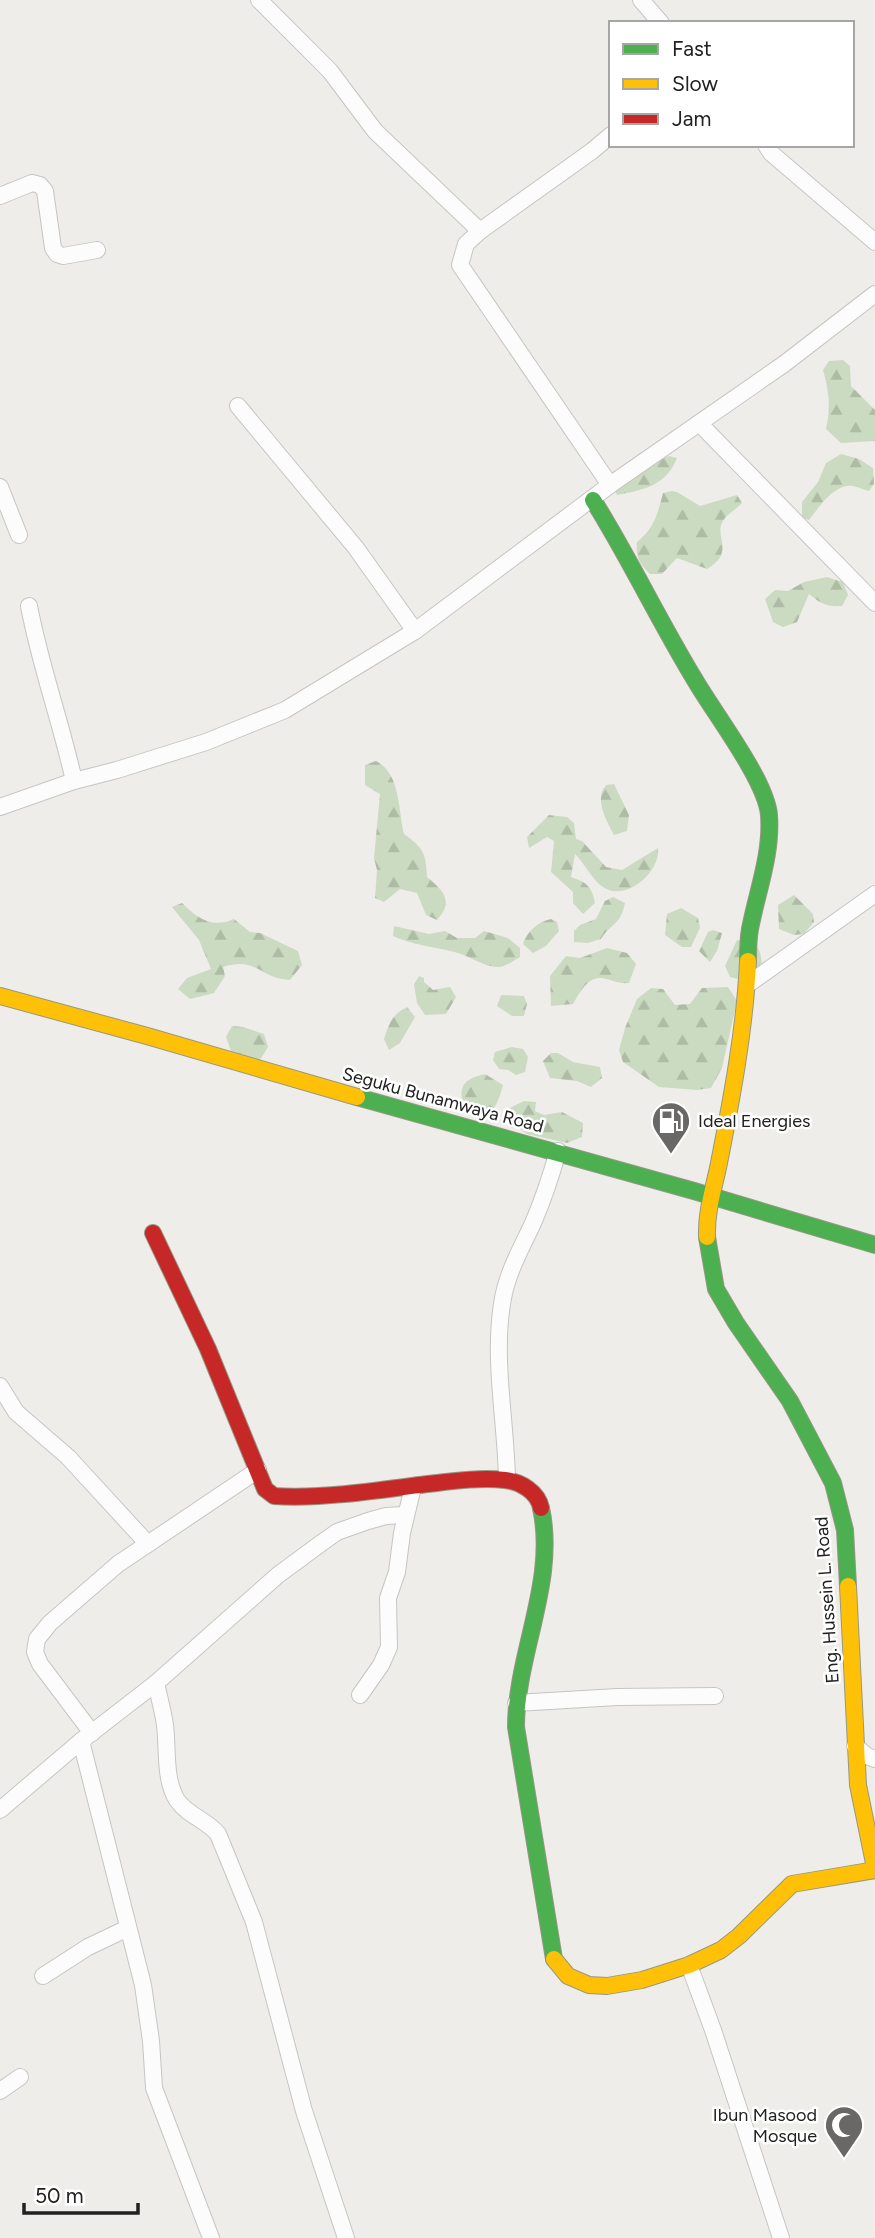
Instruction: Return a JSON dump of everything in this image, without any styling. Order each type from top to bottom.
[{"type":"street","points":[[259,0],[330,71],[375,131],[480,231]]},
{"type":"street","points":[[641,0],[659,21]]},
{"type":"street","points":[[609,137],[480,231],[467,244],[460,265],[610,485]]},
{"type":"street","points":[[767,147],[826,202],[875,242]]},
{"type":"street","points":[[0,196],[32,183],[40,185],[45,191],[53,248],[57,254],[63,256],[97,250]]},
{"type":"street","points":[[0,807],[74,780],[117,770],[206,742],[285,710],[415,631],[610,485],[784,364],[875,294]]},
{"type":"street","points":[[238,406],[356,548],[415,631]]},
{"type":"street","points":[[699,423],[875,603]]},
{"type":"street","points":[[0,487],[19,535]]},
{"type":"street","name":"Eng. Hussein L. Road","points":[[593,500],[618,540],[694,679],[745,759],[765,800],[770,834],[768,855],[749,932],[747,985],[719,1165],[706,1217],[708,1249],[716,1289],[790,1401],[833,1483],[840,1506],[845,1530],[855,1746],[862,1814],[875,1869]]},
{"type":"street","points":[[29,606],[39,655],[64,734],[74,780]]},
{"type":"street","points":[[747,985],[875,894]]},
{"type":"street","name":"Seguku Bunamwaya Road","points":[[0,996],[103,1022],[212,1056],[710,1194],[875,1245]]},
{"type":"street","points":[[507,1480],[499,1325],[503,1295],[546,1191],[558,1151]]},
{"type":"street","points":[[153,1233],[208,1349],[265,1489],[274,1496],[413,1487],[461,1480],[507,1480],[527,1487],[540,1501],[546,1529],[540,1600],[516,1703],[516,1727],[554,1961],[568,1976],[589,1985],[607,1986],[642,1980],[688,1965],[731,1944],[792,1884],[875,1869]]},
{"type":"street","points":[[0,1386],[16,1412],[68,1458],[148,1544]]},
{"type":"street","points":[[211,2238],[154,2088],[143,1984],[86,1737],[35,1652],[37,1639],[50,1623],[118,1564],[258,1470]]},
{"type":"street","points":[[359,1695],[381,1665],[389,1647],[388,1598],[397,1572],[405,1515],[413,1487]]},
{"type":"street","points":[[0,1810],[86,1737],[156,1683],[278,1576],[338,1532],[386,1516],[405,1515]]},
{"type":"street","points":[[156,1683],[165,1726],[170,1784],[186,1812],[213,1828],[218,1834],[254,1922],[304,2110],[346,2238]]},
{"type":"street","points":[[516,1703],[617,1697],[715,1696]]},
{"type":"street","points":[[855,1746],[875,1759]]},
{"type":"street","points":[[43,1976],[68,1959],[128,1928]]},
{"type":"street","points":[[688,1965],[713,2030],[781,2238]]},
{"type":"street","points":[[0,2091],[20,2077]]},
{"type":"green space","points":[[843,360],[850,366],[851,386],[875,410],[875,441],[841,443],[826,429],[829,399],[823,370],[829,361]]},
{"type":"green space","points":[[841,454],[859,459],[873,468],[874,484],[869,491],[853,486],[840,488],[828,497],[809,520],[802,518],[802,502],[818,482],[826,463]]},
{"type":"green space","points":[[669,456],[677,458],[660,481],[617,495],[615,490]]},
{"type":"green space","points":[[672,491],[700,506],[737,495],[742,503],[722,523],[722,551],[715,563],[707,569],[677,558],[662,574],[650,574],[639,560],[637,542],[651,526],[663,493]]},
{"type":"green space","points":[[827,577],[843,582],[848,595],[842,606],[824,604],[809,594],[797,622],[783,627],[773,622],[765,599],[775,590],[788,591],[804,582]]},
{"type":"green space","points":[[376,761],[384,767],[394,783],[404,834],[422,851],[427,877],[445,897],[445,907],[437,920],[426,915],[417,893],[400,889],[384,902],[375,898],[377,870],[374,858],[380,794],[365,785],[365,765]]},
{"type":"green space","points":[[614,784],[629,815],[627,831],[614,835],[602,810],[601,797],[606,785]]},
{"type":"green space","points":[[549,815],[567,817],[574,823],[576,839],[582,841],[606,867],[622,870],[658,848],[653,867],[647,876],[629,889],[609,890],[597,882],[575,854],[571,877],[588,886],[595,903],[583,914],[573,903],[573,892],[551,872],[554,841],[547,837],[529,848],[527,837]]},
{"type":"green space","points":[[794,895],[813,914],[814,922],[804,934],[794,935],[779,929],[778,905]]},
{"type":"green space","points":[[613,897],[625,903],[618,920],[601,939],[588,943],[574,942],[574,931],[580,925],[596,919],[605,901]]},
{"type":"green space","points":[[182,903],[205,920],[219,923],[234,919],[250,932],[260,933],[298,951],[302,965],[290,980],[280,979],[244,964],[223,967],[225,976],[214,993],[190,999],[178,989],[187,978],[211,969],[199,940],[172,907]]},
{"type":"green space","points":[[681,908],[698,918],[700,928],[691,947],[682,947],[665,935],[667,914]]},
{"type":"green space","points":[[551,919],[557,922],[559,931],[546,946],[533,953],[523,944],[525,940],[537,925]]},
{"type":"green space","points":[[394,926],[429,934],[445,931],[457,938],[475,938],[484,931],[508,938],[520,948],[520,957],[502,966],[489,966],[458,953],[393,936]]},
{"type":"green space","points":[[713,930],[722,933],[717,951],[710,962],[699,951],[708,932]]},
{"type":"green space","points":[[737,940],[759,949],[762,966],[738,979],[730,977],[725,966]]},
{"type":"green space","points":[[607,948],[627,953],[636,964],[629,983],[596,978],[584,987],[573,1004],[551,1006],[550,976],[566,956],[580,958]]},
{"type":"green space","points":[[419,976],[424,978],[424,982],[433,990],[450,987],[456,997],[446,1014],[425,1015],[417,1003],[414,984]]},
{"type":"green space","points":[[728,987],[737,1001],[722,1068],[711,1088],[697,1090],[659,1087],[623,1062],[619,1050],[625,1028],[637,999],[651,988],[663,989],[675,1005],[690,1004],[702,988]]},
{"type":"green space","points":[[501,995],[524,996],[527,1004],[524,1016],[512,1016],[497,1006]]},
{"type":"green space","points":[[407,1007],[415,1017],[400,1043],[389,1050],[384,1039],[388,1029],[394,1016]]},
{"type":"green space","points":[[232,1026],[264,1034],[268,1047],[260,1060],[231,1051],[226,1037]]},
{"type":"green space","points":[[512,1047],[523,1049],[528,1057],[525,1072],[516,1075],[499,1069],[493,1060],[495,1052]]},
{"type":"green space","points":[[551,1053],[558,1053],[573,1062],[600,1067],[602,1078],[591,1087],[577,1081],[550,1078],[543,1061]]},
{"type":"green space","points":[[485,1074],[503,1085],[496,1105],[483,1113],[467,1114],[461,1092],[463,1087],[470,1079]]},
{"type":"green space","points":[[524,1101],[536,1102],[535,1111],[544,1115],[562,1112],[583,1123],[582,1137],[567,1143],[527,1134],[505,1118],[510,1108]]},
{"type":"traffic: fast","points":[[593,500],[682,658],[749,766],[766,801],[769,815],[768,844],[750,929],[748,961]]},
{"type":"traffic: fast","points":[[357,1097],[694,1191],[875,1245]]},
{"type":"traffic: fast","points":[[707,1237],[716,1289],[790,1401],[833,1483],[845,1530],[848,1586]]},
{"type":"traffic: fast","points":[[541,1508],[545,1536],[544,1563],[522,1672],[516,1727],[554,1959]]},
{"type":"traffic: slow","points":[[707,1237],[709,1209],[737,1062],[748,961]]},
{"type":"traffic: slow","points":[[0,996],[357,1097]]},
{"type":"traffic: slow","points":[[848,1586],[858,1785],[875,1868]]},
{"type":"traffic: slow","points":[[554,1959],[568,1976],[589,1985],[607,1986],[642,1980],[689,1965],[721,1950],[792,1884],[875,1870]]},
{"type":"traffic: jam","points":[[153,1233],[208,1349],[265,1489],[274,1496],[328,1495],[494,1479],[511,1481],[528,1489],[541,1508]]},
{"type":"place","name":"Ideal Energies","points":[[671,1155]]},
{"type":"place","name":"Ibun Masood Mosque","points":[[844,2159]]}]
